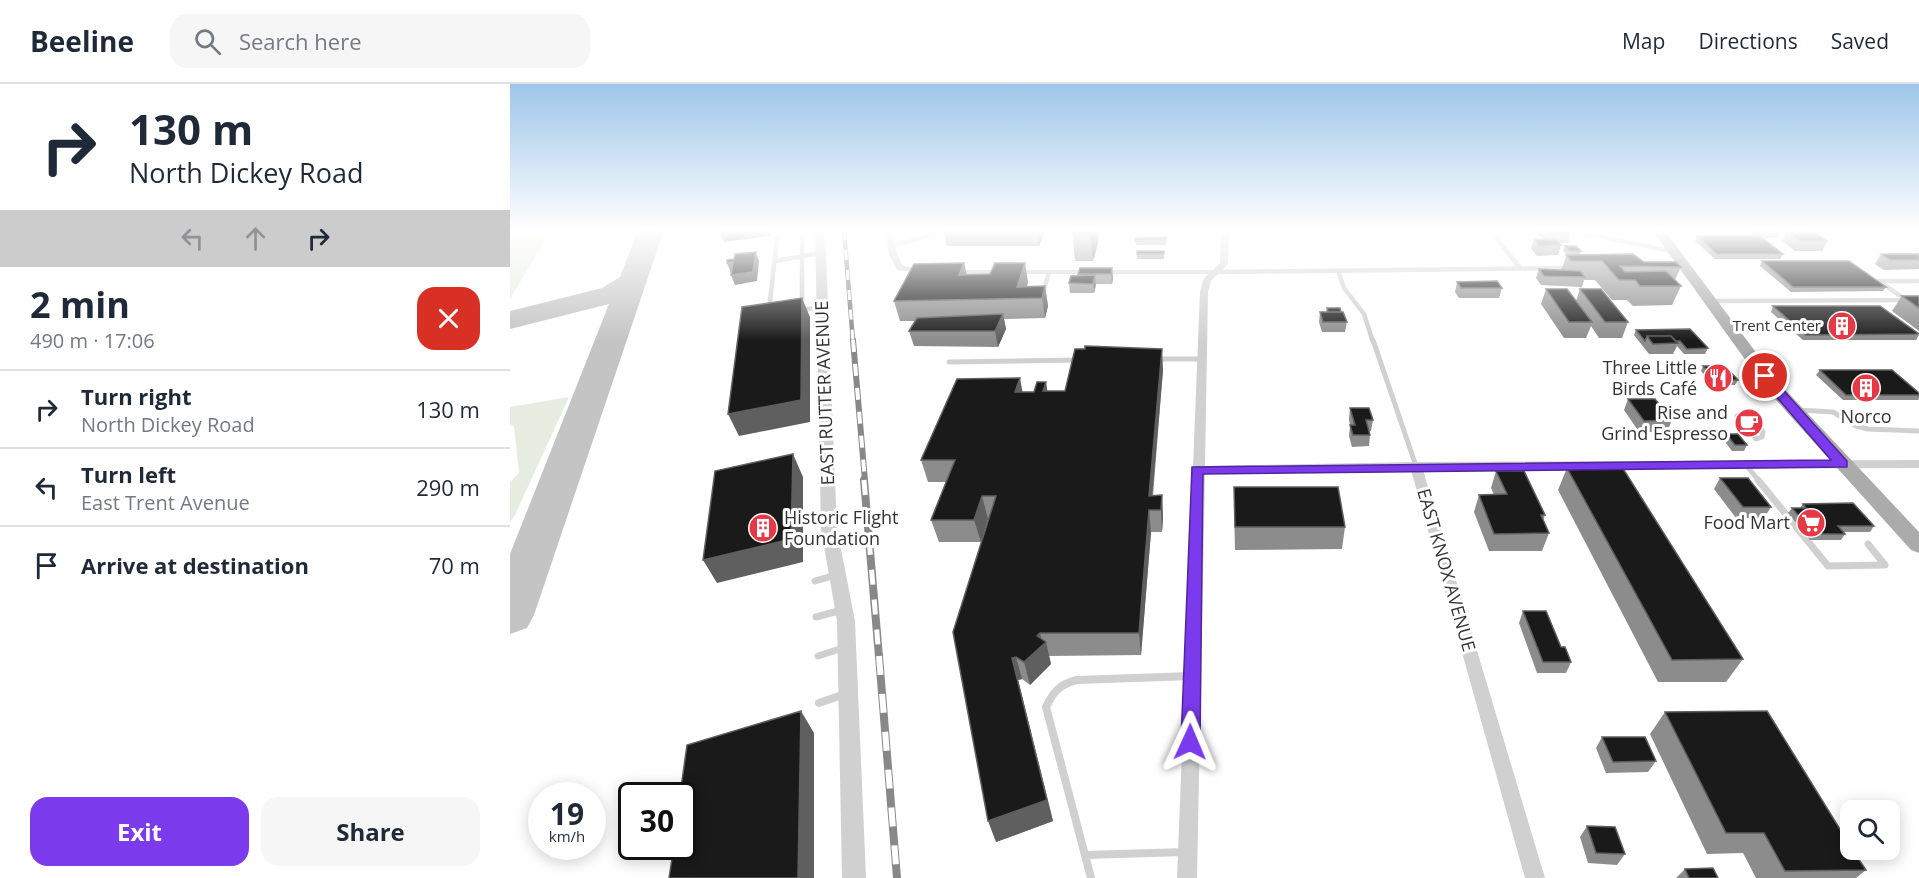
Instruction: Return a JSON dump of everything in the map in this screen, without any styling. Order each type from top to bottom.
[{"type":"main road","points":[[1683,267],[1710,301],[1731,334],[1792,410],[1919,544]]},
{"type":"street","name":"EAST RUTTER AVENUE","points":[[821,267],[829,529],[847,647],[854,878]]},
{"type":"street","points":[[900,267],[932,272]]},
{"type":"street","points":[[1187,878],[1200,359],[1204,285],[1208,278],[1221,267]]},
{"type":"street","points":[[944,272],[1217,272]]},
{"type":"street","points":[[1197,470],[1416,466],[1919,464]]},
{"type":"street","name":"EAST KNOX AVENUE","points":[[1416,466],[1535,878]]},
{"type":"lane","points":[[774,267],[768,316],[779,314]]},
{"type":"lane","points":[[802,267],[802,310]]},
{"type":"lane","points":[[1217,272],[1569,267]]},
{"type":"lane","name":"EAST KNOX AVENUE","points":[[1338,271],[1344,288],[1363,310],[1416,466]]},
{"type":"lane","points":[[1040,303],[1049,272]]},
{"type":"lane","points":[[1710,301],[1906,300],[1879,281],[1919,281]]},
{"type":"lane","points":[[791,312],[823,306]]},
{"type":"lane","points":[[1150,359],[1200,359]]},
{"type":"lane","points":[[949,362],[1091,360]]},
{"type":"lane","points":[[1792,410],[1833,412],[1856,426],[1868,429],[1919,431]]},
{"type":"lane","points":[[1743,413],[1752,417],[1764,432],[1762,437],[1756,439],[1750,435],[1737,416],[1743,413]]},
{"type":"lane","points":[[1746,465],[1828,566],[1885,565],[1868,544]]},
{"type":"lane","points":[[815,581],[837,574]]},
{"type":"lane","points":[[816,618],[843,610]]},
{"type":"lane","points":[[818,656],[847,647]]},
{"type":"lane","points":[[1091,878],[1046,707],[1050,698],[1065,683],[1086,679],[1192,676]]},
{"type":"lane","points":[[819,703],[848,692]]},
{"type":"lane","points":[[1085,855],[1187,852]]},
{"type":"shaded area","points":[[510,267],[529,267],[510,299]]},
{"type":"shaded area","points":[[569,397],[510,522],[510,482],[519,473],[514,426],[510,424],[510,407]]},
{"type":"building","points":[[732,267],[754,267],[753,272],[731,275]]},
{"type":"building","points":[[912,267],[962,267],[959,275],[990,274],[993,267],[1024,267],[1017,287],[1045,286],[1042,298],[894,301]]},
{"type":"building","points":[[1607,267],[1621,267],[1625,272],[1666,271],[1681,286],[1640,286],[1635,280],[1619,280]]},
{"type":"building","points":[[1769,267],[1858,267],[1886,287],[1793,287]]},
{"type":"building","points":[[1080,268],[1112,268],[1111,274],[1078,274]]},
{"type":"building","points":[[1539,269],[1580,271],[1585,277],[1544,276]]},
{"type":"building","points":[[1095,275],[1093,284],[1069,283],[1071,276]]},
{"type":"building","points":[[1497,281],[1502,288],[1461,288],[1457,282]]},
{"type":"building","points":[[1546,289],[1567,289],[1592,322],[1569,322]]},
{"type":"building","points":[[1580,289],[1601,289],[1628,322],[1605,322]]},
{"type":"building","points":[[1902,296],[1919,296],[1919,308]]},
{"type":"building","points":[[802,298],[801,400],[728,414],[742,307]]},
{"type":"building","name":"Trent Center","points":[[1773,306],[1880,306],[1919,334],[1806,335]]},
{"type":"building","points":[[1327,308],[1340,308],[1341,312],[1328,312]]},
{"type":"building","points":[[1320,312],[1343,312],[1347,322],[1323,322]]},
{"type":"building","points":[[1003,314],[995,331],[909,331],[917,318]]},
{"type":"building","points":[[1690,329],[1708,348],[1687,349],[1671,336],[1647,336],[1645,341],[1636,330]]},
{"type":"building","points":[[1647,336],[1671,336],[1678,343],[1653,344]]},
{"type":"building","points":[[1085,346],[1162,349],[1149,496],[1162,495],[1161,510],[1149,510],[1139,633],[1040,633],[1037,636],[1046,642],[1024,662],[1016,657],[1012,658],[1047,800],[988,821],[953,632],[996,496],[982,496],[974,520],[931,520],[955,460],[921,460],[957,379],[1020,378],[1015,392],[1034,392],[1037,382],[1046,382],[1043,391],[1065,391],[1075,349],[1085,349]]},
{"type":"building","points":[[1703,366],[1725,366],[1738,380],[1716,380]]},
{"type":"building","name":"Norco","points":[[1820,370],[1892,370],[1919,395],[1846,395]]},
{"type":"building","points":[[1628,399],[1655,399],[1672,420],[1644,421]]},
{"type":"building","points":[[1350,408],[1369,408],[1373,420],[1366,420],[1370,435],[1353,435],[1350,425],[1355,425]]},
{"type":"building","points":[[1745,414],[1754,414],[1760,421],[1751,421]]},
{"type":"building","points":[[1726,434],[1738,434],[1747,445],[1735,445]]},
{"type":"building","points":[[793,454],[791,539],[703,560],[715,471]]},
{"type":"building","points":[[1622,467],[1743,659],[1672,660],[1567,468]]},
{"type":"building","points":[[1496,471],[1524,471],[1545,515],[1541,515],[1549,533],[1494,534],[1479,495],[1507,494]]},
{"type":"building","points":[[1720,478],[1748,478],[1771,507],[1743,507]]},
{"type":"building","points":[[1234,487],[1338,487],[1345,527],[1235,527]]},
{"type":"building","points":[[1853,503],[1874,526],[1838,526],[1845,534],[1814,534],[1792,508],[1806,508],[1803,504]]},
{"type":"building","points":[[1523,611],[1546,611],[1561,647],[1565,647],[1571,662],[1543,662]]},
{"type":"building","points":[[801,711],[798,878],[669,878],[672,860],[696,860],[696,782],[682,782],[687,745]]},
{"type":"building","points":[[1767,711],[1840,829],[1840,860],[1859,860],[1866,870],[1785,871],[1764,833],[1726,833],[1665,712]]},
{"type":"building","points":[[1602,737],[1645,737],[1656,761],[1613,762]]},
{"type":"building","points":[[1587,826],[1615,827],[1625,854],[1596,853]]},
{"type":"building","points":[[1713,868],[1718,878],[1689,878],[1685,869]]},
{"type":"taxiway","points":[[632,282],[637,267]]},
{"type":"taxiway","points":[[510,320],[612,294],[632,282]]},
{"type":"taxiway","points":[[510,615],[632,282]]},
{"type":"railway","points":[[847,267],[853,342]]},
{"type":"railway","points":[[853,340],[865,481]]},
{"type":"railway","points":[[864,480],[879,657]]},
{"type":"railway","points":[[879,656],[897,878]]},
{"type":"place","name":"Trent Center","points":[[1842,326]]},
{"type":"place","name":"Three Little Birds Café","points":[[1718,378]]},
{"type":"place","name":"Norco","points":[[1866,388]]},
{"type":"place","name":"Rise and Grind Espresso","points":[[1749,423]]},
{"type":"place","name":"Food Mart","points":[[1811,523]]},
{"type":"place","name":"Historic Flight Foundation","points":[[763,528]]},
{"type":"route","points":[[1190,742],[1197,470],[1416,466],[1842,464],[1792,410],[1765,376]]}]
